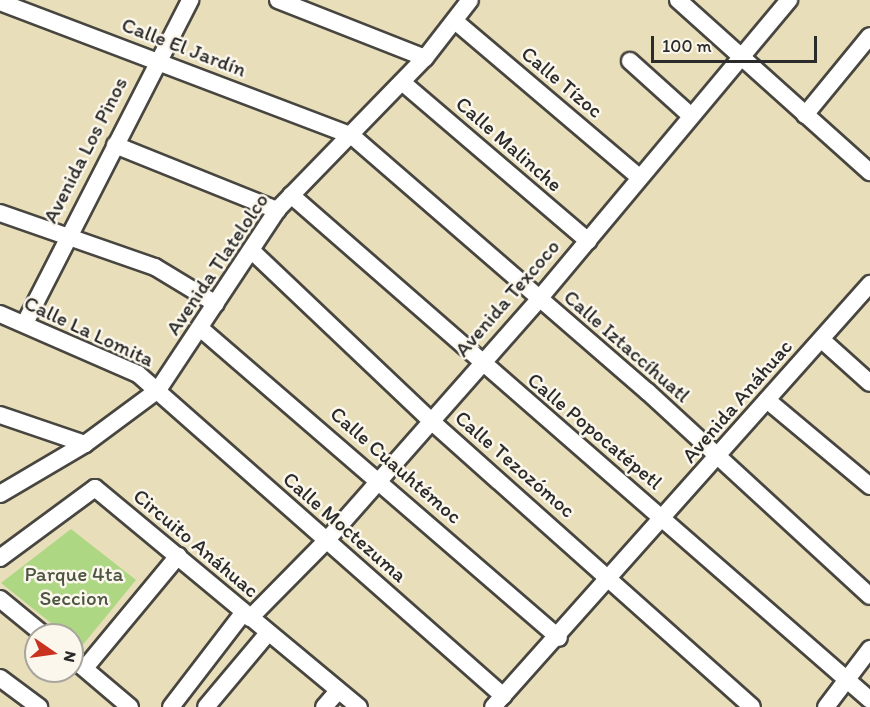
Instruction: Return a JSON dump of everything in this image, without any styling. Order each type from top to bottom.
[{"type":"street","name":"Avenida Los Pinos","points":[[24,323],[67,234],[190,0]]},
{"type":"street","points":[[279,0],[425,57]]},
{"type":"street","name":"Avenida Tlatelolco","points":[[0,494],[85,444],[158,390],[277,210],[425,57],[470,0]]},
{"type":"street","points":[[678,0],[737,57],[805,115],[867,163]]},
{"type":"street","name":"Avenida Texcoco","points":[[171,707],[247,616],[326,541],[480,363],[539,299],[737,57],[789,0]]},
{"type":"street","name":"Calle El Jardín","points":[[0,2],[158,59],[351,135]]},
{"type":"street","name":"Calle Tízoc","points":[[455,21],[639,177]]},
{"type":"street","points":[[805,115],[870,36]]},
{"type":"street","points":[[630,61],[691,116]]},
{"type":"street","name":"Calle Malinche","points":[[402,82],[588,241]]},
{"type":"street","name":"Calle Iztaccíhuatl","points":[[351,135],[717,457],[870,596]]},
{"type":"street","points":[[115,146],[277,210]]},
{"type":"street","name":"Calle Popocatépetl","points":[[291,195],[480,363],[664,519],[870,700]]},
{"type":"street","points":[[0,213],[67,234],[155,267],[216,304]]},
{"type":"street","name":"Calle Tezozómoc","points":[[251,250],[430,420],[753,707]]},
{"type":"street","name":"Avenida Anáhuac","points":[[498,701],[559,638],[870,284]]},
{"type":"street","name":"Calle La Lomita","points":[[0,314],[138,374],[158,390]]},
{"type":"street","name":"Calle Cuauhtémoc","points":[[201,328],[380,479],[559,638]]},
{"type":"street","points":[[822,340],[870,383]]},
{"type":"street","name":"Calle Moctezuma","points":[[158,390],[326,541],[498,701]]},
{"type":"street","points":[[767,400],[870,486]]},
{"type":"street","points":[[0,415],[85,444]]},
{"type":"street","name":"Circuito Anáhuac","points":[[0,558],[95,488],[359,707]]},
{"type":"street","points":[[84,657],[178,556]]},
{"type":"street","points":[[0,599],[29,623]]},
{"type":"street","points":[[206,707],[268,633]]},
{"type":"street","points":[[826,707],[870,649]]},
{"type":"street","points":[[84,668],[129,707]]},
{"type":"street","points":[[0,678],[39,707]]},
{"type":"street","points":[[324,707],[338,691]]},
{"type":"green space","name":"Parque 4ta Seccion","points":[[71,529],[136,580],[84,643],[84,623],[51,623],[1,583]]}]
